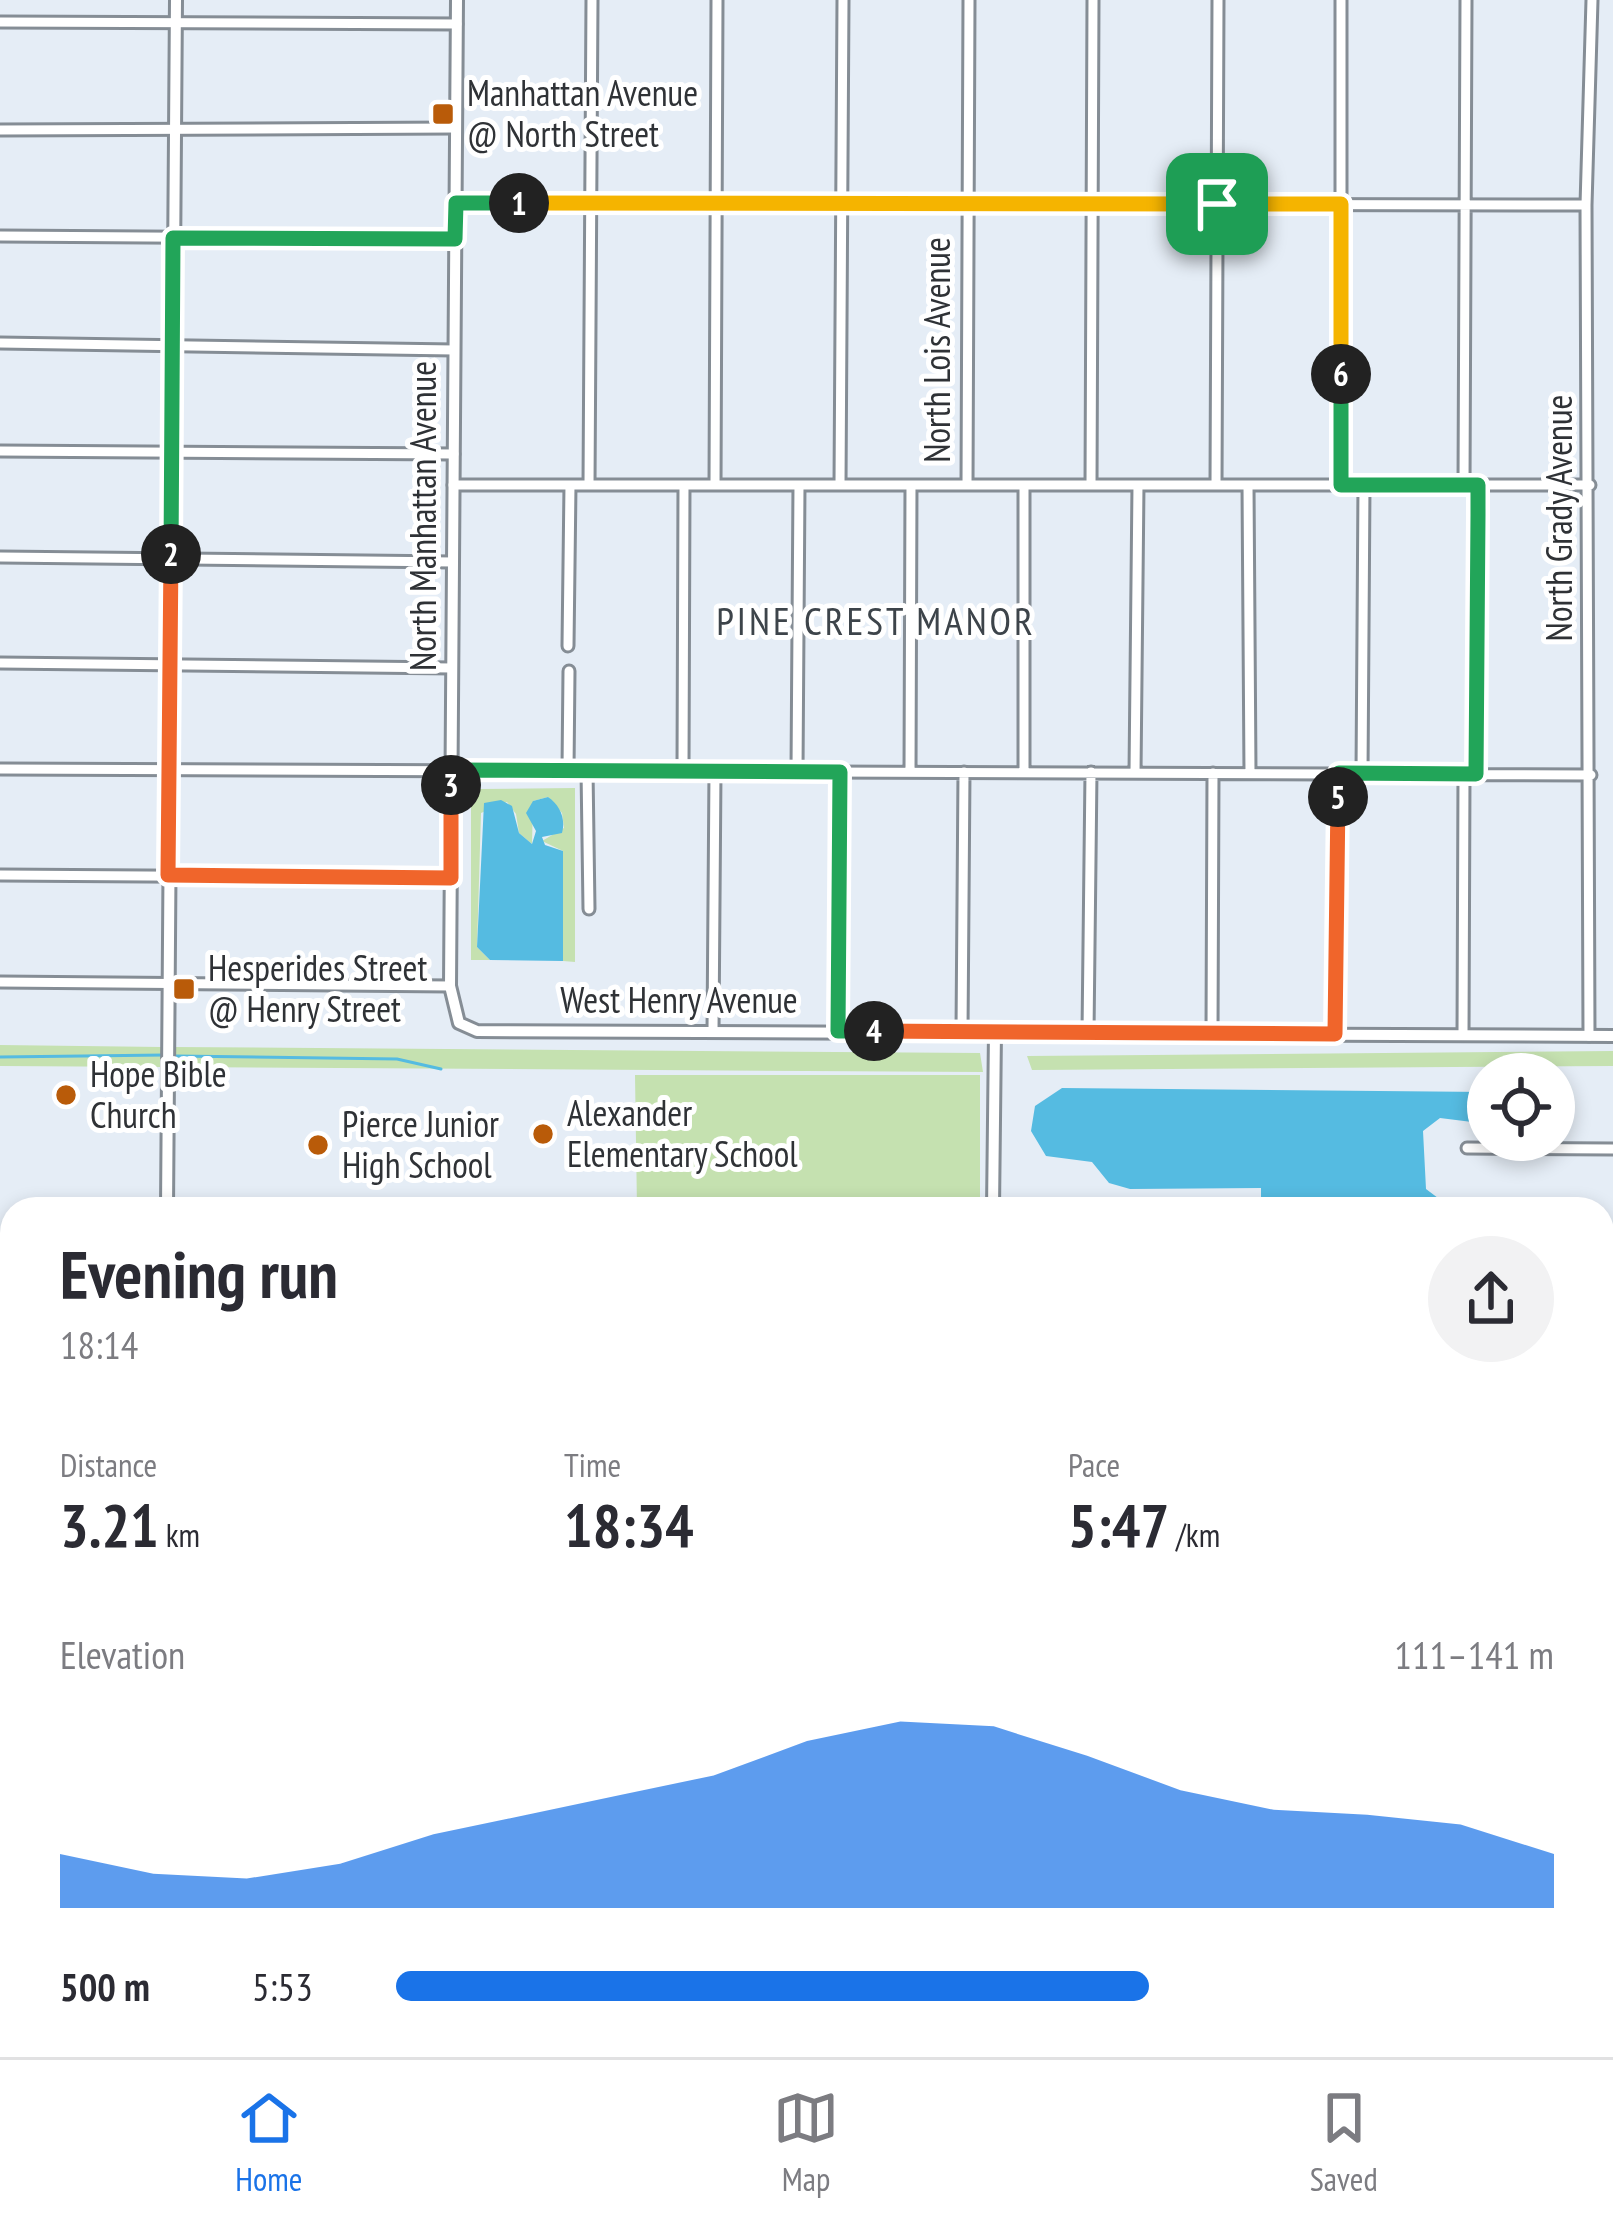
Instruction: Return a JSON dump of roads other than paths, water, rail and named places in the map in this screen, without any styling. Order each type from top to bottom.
[{"type":"street","points":[[166,1197],[176,0]]},
{"type":"street","name":"North Manhattan Avenue","points":[[457,0],[450,986],[452,1009],[465,1026]]},
{"type":"street","points":[[589,484],[592,0]]},
{"type":"street","points":[[715,485],[717,0]]},
{"type":"street","points":[[840,485],[843,0]]},
{"type":"street","name":"North Lois Avenue","points":[[967,485],[969,0]]},
{"type":"street","points":[[1091,485],[1093,0]]},
{"type":"street","points":[[1216,485],[1218,0]]},
{"type":"street","points":[[1341,485],[1342,0]]},
{"type":"street","points":[[1465,485],[1466,0]]},
{"type":"street","name":"North Grady Avenue","points":[[1589,1036],[1586,205],[1592,0]]},
{"type":"street","points":[[0,22],[457,24]]},
{"type":"street","points":[[0,130],[456,128]]},
{"type":"street","points":[[456,203],[1586,205]]},
{"type":"street","points":[[0,236],[455,239]]},
{"type":"street","points":[[0,343],[454,350]]},
{"type":"street","points":[[0,451],[454,454]]},
{"type":"street","points":[[453,484],[1590,485]]},
{"type":"street","points":[[568,646],[570,484]]},
{"type":"street","points":[[683,771],[684,485]]},
{"type":"street","points":[[797,771],[799,485]]},
{"type":"street","points":[[910,772],[911,485]]},
{"type":"street","points":[[1024,485],[1024,772]]},
{"type":"street","points":[[1135,773],[1138,485]]},
{"type":"street","points":[[1248,485],[1250,773]]},
{"type":"street","points":[[1362,774],[1364,485]]},
{"type":"street","points":[[1463,1035],[1478,485]]},
{"type":"street","points":[[0,557],[453,562]]},
{"type":"street","points":[[0,663],[452,668]]},
{"type":"street","points":[[568,770],[569,671]]},
{"type":"street","points":[[0,769],[1591,775]]},
{"type":"street","points":[[586,770],[589,909]]},
{"type":"street","points":[[713,1031],[715,771]]},
{"type":"street","points":[[838,1031],[840,772]]},
{"type":"street","points":[[962,1031],[964,772]]},
{"type":"street","points":[[1088,1033],[1090,772]]},
{"type":"street","points":[[1212,1033],[1213,773]]},
{"type":"street","points":[[1335,1034],[1339,773]]},
{"type":"street","points":[[0,874],[451,878]]},
{"type":"street","points":[[0,982],[450,986]]},
{"type":"street","name":"West Henry Avenue","points":[[465,1026],[477,1030],[1613,1036]]},
{"type":"street","points":[[993,1197],[995,1031]]},
{"type":"street","points":[[1575,1149],[1613,1149]]},
{"type":"water","points":[[548,797],[559,808],[563,823],[562,833],[542,837],[545,845],[563,851],[563,961],[490,960],[477,947],[484,803],[501,800],[512,806],[519,833],[532,844],[536,831],[526,813],[533,801]]},
{"type":"water","points":[[1062,1088],[1467,1092],[1467,1121],[1440,1118],[1423,1131],[1426,1189],[1437,1197],[1261,1197],[1261,1188],[1130,1189],[1109,1183],[1092,1162],[1046,1156],[1031,1131],[1035,1106]]},
{"type":"waterway","points":[[0,1057],[165,1055]]},
{"type":"waterway","points":[[175,1056],[397,1059],[441,1069]]},
{"type":"place","name":"Manhattan Avenue @ North Street","points":[[443,114]]},
{"type":"place","name":"Hesperides Street @ Henry Street","points":[[184,989]]},
{"type":"place","name":"Hope Bible Church","points":[[66,1095]]},
{"type":"place","name":"Alexander Elementary School","points":[[543,1134]]},
{"type":"place","name":"Pierce Junior High School","points":[[318,1145]]},
{"type":"district","name":"PINE CREST MANOR","points":[[876,621]]}]
